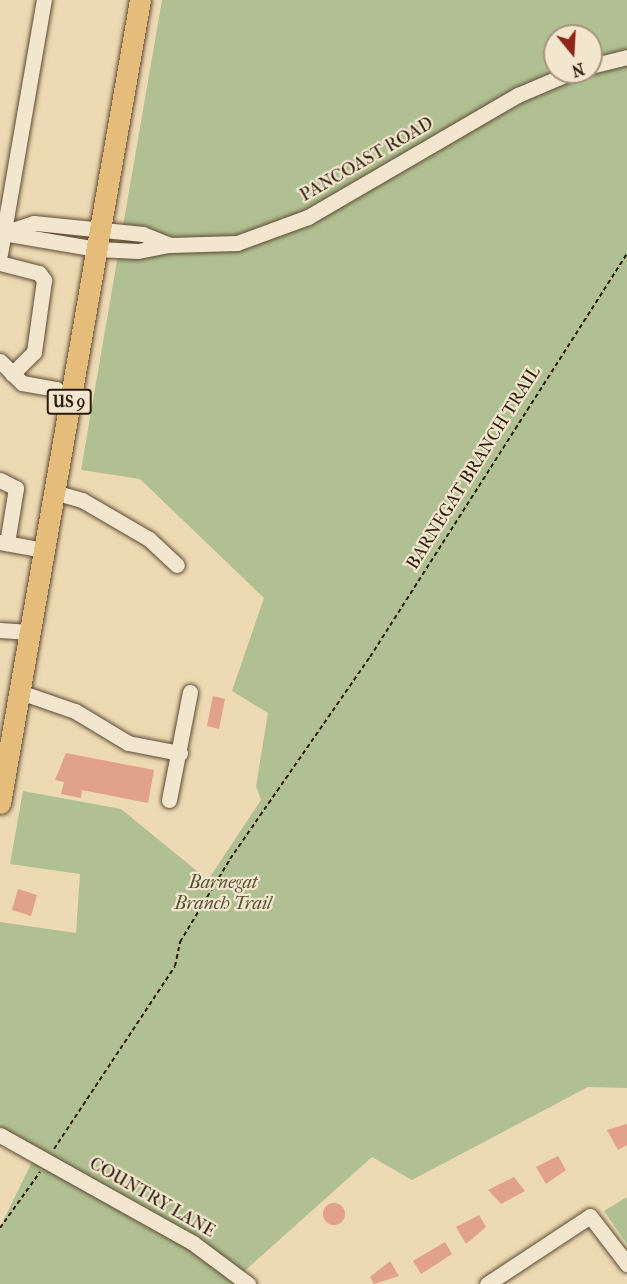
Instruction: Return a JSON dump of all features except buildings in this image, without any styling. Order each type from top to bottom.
[{"type":"highway","name":"US 9","points":[[0,803],[140,0]]},
{"type":"street","points":[[0,254],[1,233],[44,0]]},
{"type":"street","points":[[603,63],[627,57]]},
{"type":"street","name":"PANCOAST ROAD","points":[[1,233],[34,223],[98,240],[142,234],[170,245],[237,243],[308,217],[518,95],[544,84]]},
{"type":"street","points":[[0,263],[39,273],[44,280],[34,352],[12,374]]},
{"type":"street","points":[[0,361],[22,383],[56,389],[69,406]]},
{"type":"street","points":[[0,480],[16,488],[3,543],[44,550]]},
{"type":"street","points":[[54,492],[82,500],[139,533],[177,565]]},
{"type":"street","points":[[0,630],[30,632]]},
{"type":"street","points":[[20,692],[75,711],[128,743],[180,753]]},
{"type":"street","points":[[169,800],[190,693]]},
{"type":"street","name":"COUNTRY LANE","points":[[0,1135],[193,1243],[248,1284]]},
{"type":"street","points":[[487,1284],[590,1216],[627,1264]]},
{"type":"path","name":"BARNEGAT BRANCH TRAIL","points":[[53,1151],[175,966],[180,942],[230,859],[370,657],[627,254]]},
{"type":"path","points":[[0,1228],[43,1166]]},
{"type":"green space","name":"Barnegat Branch Trail","points":[[162,0],[627,0],[627,1088],[588,1087],[412,1180],[372,1157],[230,1284],[0,1284],[0,1227],[34,1158],[0,1145],[0,922],[76,933],[80,874],[10,864],[23,791],[121,809],[208,880],[261,800],[256,786],[268,713],[232,691],[264,598],[140,479],[81,470]]},
{"type":"green space","points":[[627,1197],[627,1244],[604,1211]]}]
